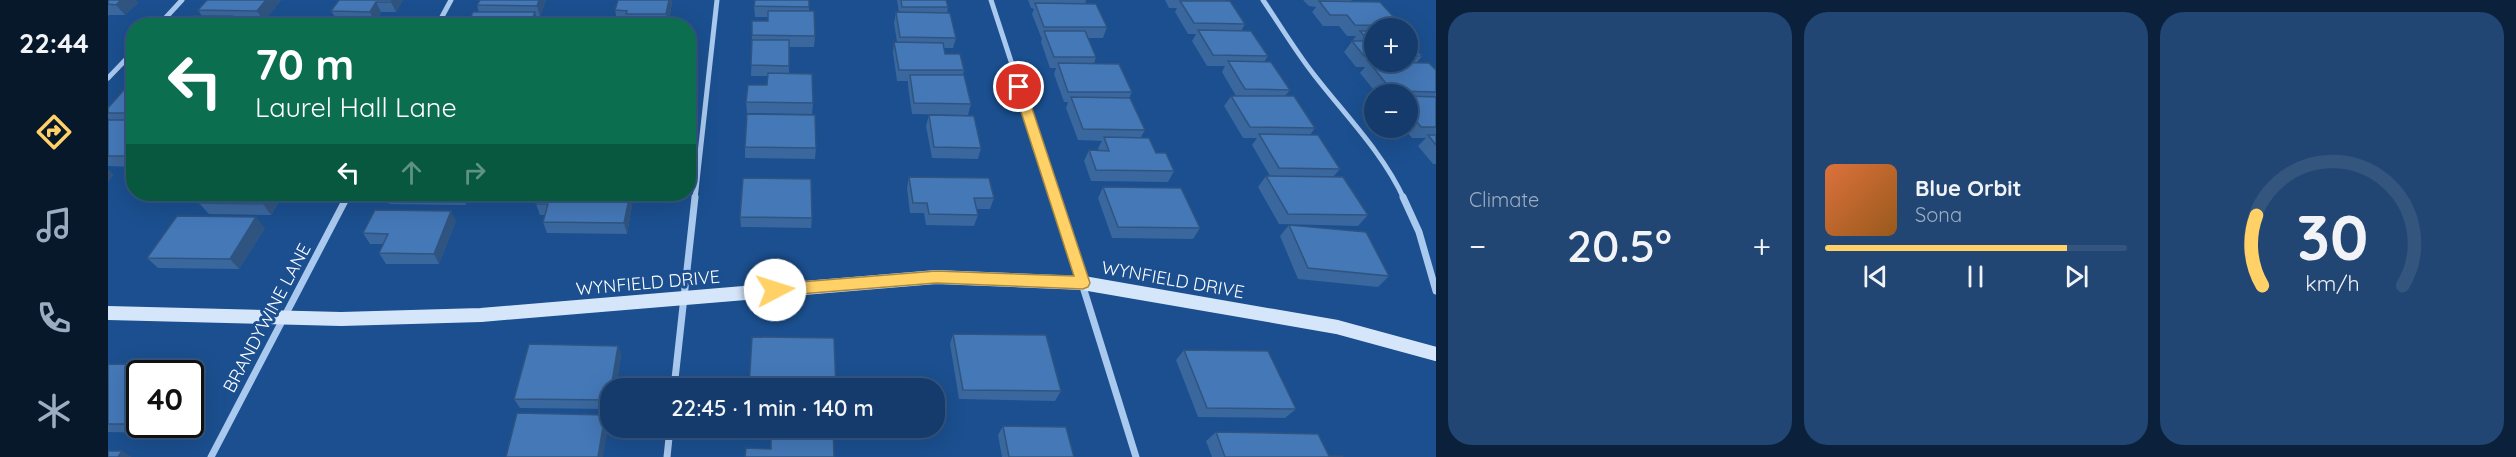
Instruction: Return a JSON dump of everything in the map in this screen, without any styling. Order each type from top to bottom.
[{"type":"street","points":[[165,18],[182,0]]},
{"type":"street","points":[[441,18],[450,0]]},
{"type":"street","points":[[696,184],[717,0]]},
{"type":"street","points":[[991,0],[1083,283],[1136,457]]},
{"type":"street","points":[[1263,0],[1315,76],[1341,106],[1396,181],[1419,232],[1436,291]]},
{"type":"street","points":[[108,78],[126,59]]},
{"type":"street","name":"BRANDYWINE LANE","points":[[211,457],[345,201]]},
{"type":"street","points":[[675,378],[694,201]]},
{"type":"street","name":"WYNFIELD DRIVE","points":[[108,313],[341,319],[481,315],[936,277],[1083,283],[1337,327],[1436,354]]},
{"type":"street","points":[[667,457],[669,438]]},
{"type":"building","points":[[108,0],[121,0],[116,5],[108,4]]},
{"type":"building","points":[[207,0],[266,0],[257,11],[198,10]]},
{"type":"building","points":[[339,0],[392,0],[391,2],[376,2],[370,12],[331,11]]},
{"type":"building","points":[[480,0],[539,0],[537,6],[477,5]]},
{"type":"building","points":[[618,0],[669,0],[666,14],[626,14],[627,11],[615,10]]},
{"type":"building","points":[[755,0],[809,0],[809,7],[754,6]]},
{"type":"building","points":[[901,0],[946,0],[948,7],[902,7]]},
{"type":"building","points":[[1180,1],[1230,1],[1245,24],[1194,23]]},
{"type":"building","points":[[1319,1],[1380,2],[1395,18],[1364,18],[1364,25],[1355,25],[1347,15],[1330,15]]},
{"type":"building","points":[[1035,3],[1096,4],[1107,27],[1044,27]]},
{"type":"building","points":[[768,11],[814,11],[815,36],[752,35],[752,21],[768,21]]},
{"type":"building","points":[[473,12],[535,12],[533,18],[470,18]]},
{"type":"building","points":[[896,12],[950,13],[956,38],[900,37]]},
{"type":"building","points":[[193,16],[232,16],[231,18],[191,18]]},
{"type":"building","points":[[311,17],[380,18],[310,18]]},
{"type":"building","points":[[1198,30],[1251,31],[1268,56],[1213,55]]},
{"type":"building","points":[[1044,31],[1085,31],[1096,57],[1054,57]]},
{"type":"building","points":[[752,40],[789,40],[789,66],[751,65]]},
{"type":"building","points":[[1352,41],[1364,41],[1364,56]]},
{"type":"building","points":[[894,42],[943,43],[945,54],[960,54],[964,70],[899,70]]},
{"type":"building","points":[[1228,61],[1271,62],[1290,90],[1245,89]]},
{"type":"building","points":[[1058,63],[1119,64],[1132,92],[1068,92]]},
{"type":"building","points":[[1418,63],[1429,63],[1436,70],[1436,92],[1418,92],[1418,84],[1386,84],[1377,72],[1418,72]]},
{"type":"building","points":[[768,73],[812,74],[813,103],[746,102],[748,85],[767,85]]},
{"type":"building","points":[[910,75],[964,75],[971,104],[914,103]]},
{"type":"building","points":[[126,88],[126,113],[108,113],[108,108]]},
{"type":"building","points":[[1231,96],[1294,96],[1315,128],[1250,127]]},
{"type":"building","points":[[1418,96],[1436,97],[1436,127],[1421,127],[1418,123]]},
{"type":"building","points":[[1071,97],[1130,98],[1145,130],[1083,129]]},
{"type":"building","points":[[747,114],[815,115],[816,148],[745,147]]},
{"type":"building","points":[[929,115],[974,116],[981,148],[934,147]]},
{"type":"building","points":[[108,120],[126,120],[126,156],[108,156]]},
{"type":"building","points":[[1259,134],[1318,135],[1340,169],[1279,168]]},
{"type":"building","points":[[1428,135],[1436,135],[1436,145]]},
{"type":"building","points":[[1104,137],[1149,138],[1156,153],[1166,153],[1174,171],[1096,170],[1089,150],[1109,151]]},
{"type":"building","points":[[1266,176],[1343,177],[1368,215],[1288,214]]},
{"type":"building","points":[[909,177],[989,178],[994,198],[974,198],[978,215],[929,214],[927,203],[913,203]]},
{"type":"building","points":[[743,178],[811,179],[812,218],[740,217]]},
{"type":"building","points":[[1103,187],[1181,188],[1200,228],[1118,227]]},
{"type":"building","points":[[201,201],[265,201],[263,204],[199,203]]},
{"type":"building","points":[[537,201],[629,201],[624,223],[543,222],[548,204],[536,204]]},
{"type":"building","points":[[375,210],[451,211],[434,254],[379,253],[388,234],[363,233]]},
{"type":"building","points":[[177,216],[256,217],[230,259],[147,258]]},
{"type":"building","points":[[1289,225],[1366,232],[1389,276],[1308,268]]},
{"type":"building","points":[[953,334],[1046,335],[1061,391],[963,390]]},
{"type":"building","points":[[752,337],[834,338],[836,378],[750,378]]},
{"type":"building","points":[[529,344],[618,346],[613,378],[600,378],[600,400],[514,399]]},
{"type":"building","points":[[1184,350],[1268,351],[1296,409],[1207,408]]},
{"type":"building","points":[[108,364],[126,364],[126,424],[108,424]]},
{"type":"building","points":[[517,413],[600,415],[601,438],[598,457],[506,457]]},
{"type":"building","points":[[1003,426],[1066,427],[1074,457],[1009,457]]},
{"type":"building","points":[[1216,432],[1318,434],[1329,456],[1343,457],[1225,457]]},
{"type":"building","points":[[771,438],[833,438],[834,457],[745,457],[746,448],[771,449]]},
{"type":"building","points":[[108,451],[122,451],[118,457],[108,457]]},
{"type":"route","points":[[775,290],[936,277],[1083,283],[1019,87]]}]
